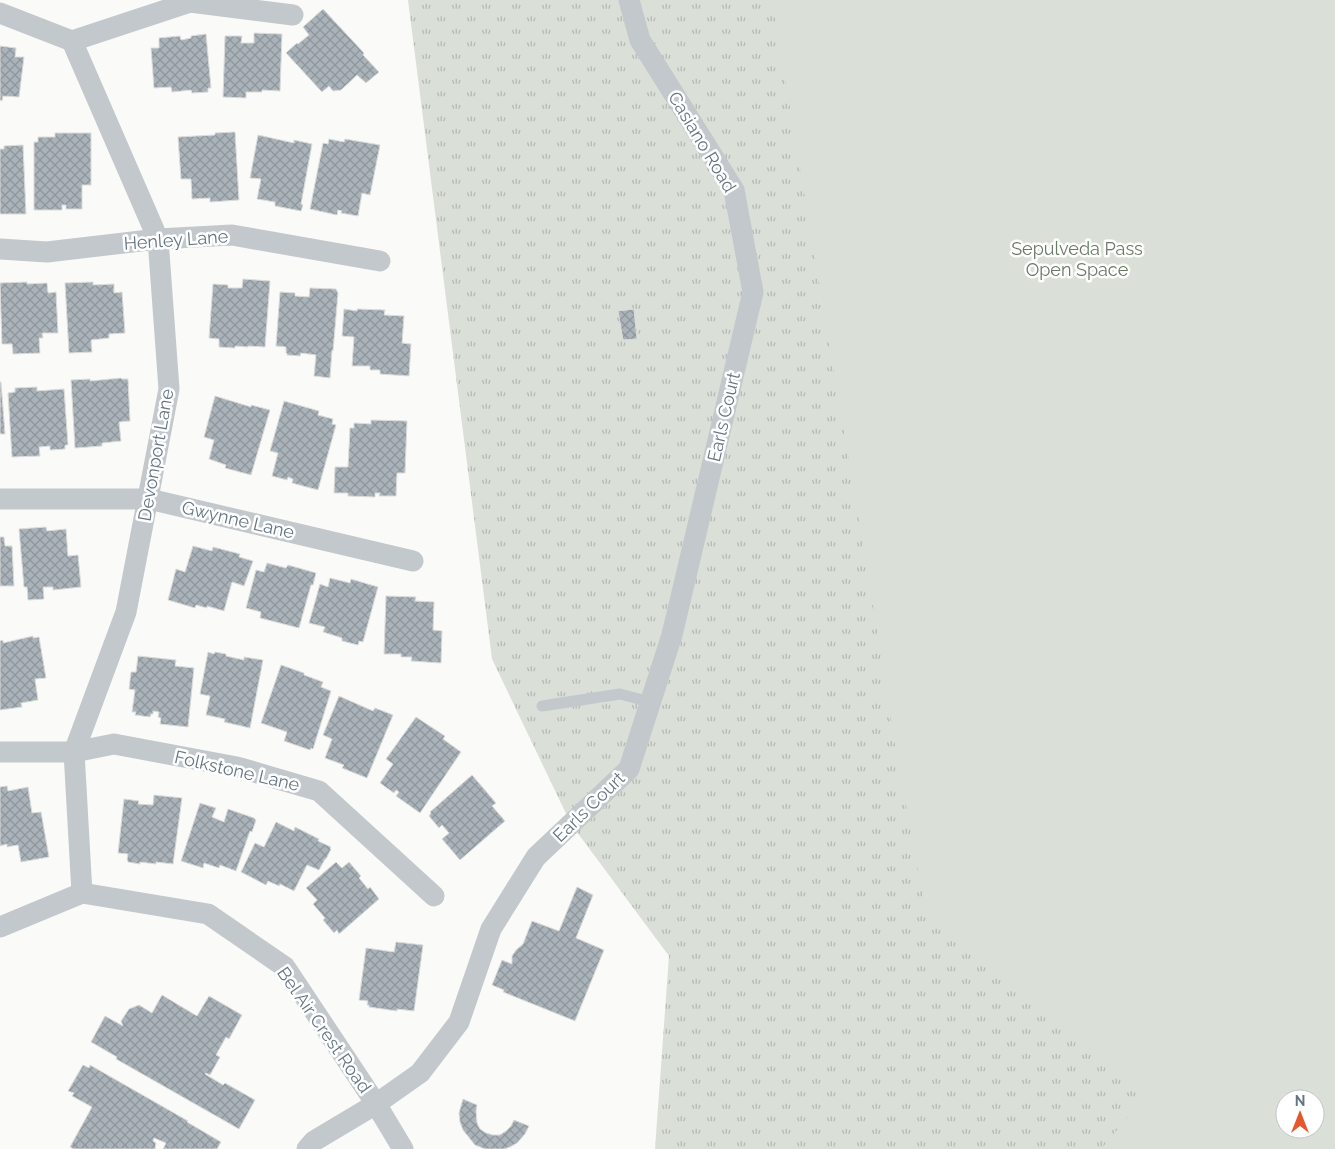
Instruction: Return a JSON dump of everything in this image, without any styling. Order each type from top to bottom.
[{"type":"street","name":"Casiano Road","points":[[629,0],[640,40],[734,190],[753,292]]},
{"type":"street","points":[[0,13],[72,41],[190,2],[293,15]]},
{"type":"street","name":"Devonport Lane","points":[[72,41],[158,239],[169,389],[126,612],[74,752],[82,893]]},
{"type":"street","name":"Henley Lane","points":[[0,250],[47,252],[158,239],[232,235],[380,261]]},
{"type":"street","name":"Earls Court","points":[[307,1149],[314,1141],[376,1104],[420,1073],[459,1022],[491,929],[536,857],[629,769],[672,634],[753,292]]},
{"type":"street","name":"Gwynne Lane","points":[[0,499],[148,499],[413,561]]},
{"type":"street","name":"Folkstone Lane","points":[[0,752],[74,752],[114,744],[236,767],[319,791],[434,896]]},
{"type":"street","points":[[0,927],[82,893]]},
{"type":"street","name":"Bel Air Crest Road","points":[[82,893],[208,914],[285,967],[376,1104],[403,1149]]},
{"type":"lane","points":[[542,706],[620,694],[650,702]]},
{"type":"green space","points":[[408,0],[1335,0],[1335,1149],[655,1149],[669,956],[571,824],[492,659]]},
{"type":"green space","name":"Sepulveda Pass Open Space","points":[[772,0],[1335,0],[1335,1149],[1101,1149],[1151,1090],[927,920],[896,751]]},
{"type":"building","points":[[323,9],[379,72],[366,83],[357,75],[341,90],[333,91],[329,86],[322,92],[286,53],[309,35],[303,27]]},
{"type":"building","points":[[254,33],[282,34],[280,91],[262,90],[262,92],[246,92],[246,98],[223,97],[225,36],[242,36],[241,43],[254,43]]},
{"type":"building","points":[[206,34],[211,88],[208,88],[208,92],[192,93],[191,90],[172,92],[171,87],[154,88],[151,48],[159,48],[159,38],[180,36],[181,40],[191,38],[191,36]]},
{"type":"building","points":[[0,46],[16,48],[15,57],[24,57],[19,97],[3,96],[2,101],[0,100]]},
{"type":"building","points":[[235,132],[239,200],[210,202],[210,198],[192,199],[191,179],[181,179],[178,137]]},
{"type":"building","points":[[55,133],[91,133],[91,185],[82,185],[82,209],[66,209],[66,205],[62,205],[62,210],[34,210],[34,142],[38,142],[38,137],[55,137]]},
{"type":"building","points":[[258,135],[294,143],[294,140],[312,144],[301,211],[275,206],[275,202],[257,199],[261,179],[250,178]]},
{"type":"building","points":[[329,139],[344,142],[345,139],[380,145],[370,195],[362,193],[358,216],[341,213],[342,211],[338,210],[337,215],[310,209],[323,143],[328,144]]},
{"type":"building","points":[[23,145],[26,214],[0,214],[0,149],[4,149],[4,146]]},
{"type":"building","points":[[243,279],[270,281],[265,347],[219,347],[219,339],[209,338],[213,284],[228,285],[228,288],[242,288]]},
{"type":"building","points":[[27,282],[27,284],[47,283],[48,293],[56,292],[58,333],[42,333],[43,338],[39,338],[40,353],[13,354],[12,344],[2,344],[0,283]]},
{"type":"building","points":[[93,282],[93,285],[114,284],[114,293],[122,292],[125,333],[109,334],[109,338],[91,340],[92,352],[69,353],[65,283]]},
{"type":"building","points":[[310,288],[336,289],[338,293],[330,378],[314,376],[316,355],[301,353],[300,356],[287,355],[286,347],[276,346],[280,292],[295,293],[295,296],[309,297]]},
{"type":"building","points":[[344,309],[357,311],[357,309],[385,310],[384,315],[404,316],[402,343],[411,344],[409,376],[380,374],[380,370],[370,370],[370,366],[352,366],[354,337],[342,336]]},
{"type":"building","points":[[634,309],[637,339],[623,340],[618,311]]},
{"type":"building","points":[[90,379],[90,381],[128,379],[130,421],[119,422],[121,441],[102,443],[102,446],[75,448],[71,380]]},
{"type":"building","points":[[1,382],[5,434],[0,434]]},
{"type":"building","points":[[37,387],[37,391],[64,389],[68,445],[65,445],[65,449],[50,450],[50,446],[39,447],[40,456],[12,457],[8,393],[15,392],[15,388]]},
{"type":"building","points":[[215,396],[251,407],[251,405],[270,410],[251,475],[225,468],[226,465],[209,459],[214,440],[204,437]]},
{"type":"building","points":[[284,401],[319,411],[318,415],[333,419],[332,424],[336,425],[318,490],[292,483],[293,479],[288,477],[287,480],[272,476],[278,453],[270,451]]},
{"type":"building","points":[[371,420],[407,421],[405,473],[397,473],[396,496],[379,496],[380,493],[375,493],[375,497],[348,496],[348,493],[334,493],[335,467],[348,467],[350,428],[354,428],[354,423],[371,424]]},
{"type":"building","points":[[46,527],[47,531],[66,529],[68,556],[78,555],[81,587],[53,590],[53,587],[43,587],[44,599],[28,600],[27,587],[24,587],[19,529]]},
{"type":"building","points":[[0,537],[4,537],[5,546],[12,546],[14,586],[0,586]]},
{"type":"building","points":[[193,546],[212,551],[213,547],[240,554],[239,557],[253,561],[244,586],[232,582],[224,611],[207,606],[207,608],[196,605],[195,608],[168,600],[176,569],[185,572]]},
{"type":"building","points":[[267,563],[286,568],[288,565],[316,573],[299,628],[260,618],[261,612],[246,608],[256,570],[264,572]]},
{"type":"building","points":[[330,578],[350,583],[351,579],[378,587],[363,642],[359,641],[358,645],[342,641],[342,638],[323,632],[325,627],[309,623],[320,584],[328,587]]},
{"type":"building","points":[[386,596],[416,597],[415,601],[434,602],[433,630],[442,631],[441,663],[411,661],[412,657],[401,657],[401,654],[384,654]]},
{"type":"building","points":[[33,636],[33,638],[39,637],[46,678],[35,679],[38,700],[21,703],[22,707],[0,710],[0,641],[3,640],[3,643]]},
{"type":"building","points":[[208,652],[226,654],[226,656],[244,660],[244,657],[263,660],[250,728],[224,722],[225,719],[206,715],[210,696],[200,694]]},
{"type":"building","points":[[138,656],[176,660],[175,666],[194,668],[188,727],[160,724],[159,712],[153,711],[150,717],[135,715],[136,712],[132,712],[135,690],[129,689],[131,672],[136,672]]},
{"type":"building","points":[[281,665],[323,682],[321,687],[331,691],[313,749],[311,748],[310,750],[284,741],[287,732],[261,723]]},
{"type":"building","points":[[339,696],[373,711],[375,708],[393,715],[367,778],[342,768],[344,765],[325,758],[332,739],[323,735]]},
{"type":"building","points":[[416,717],[445,736],[443,739],[461,752],[420,813],[396,796],[399,792],[396,790],[394,793],[380,783],[393,764],[386,759]]},
{"type":"building","points":[[472,775],[496,803],[492,806],[505,821],[460,860],[442,839],[449,833],[442,825],[439,828],[429,816],[430,812]]},
{"type":"building","points":[[7,786],[8,791],[28,787],[32,813],[41,812],[49,857],[21,862],[18,845],[7,847],[7,844],[0,846],[0,787]]},
{"type":"building","points":[[154,795],[182,798],[173,864],[128,862],[128,854],[118,853],[124,799],[139,801],[138,804],[153,805]]},
{"type":"building","points":[[200,803],[216,808],[212,817],[224,822],[228,809],[256,820],[252,832],[250,831],[236,871],[220,865],[219,868],[204,863],[203,868],[181,861]]},
{"type":"building","points":[[276,822],[294,831],[295,827],[331,847],[319,870],[307,865],[294,891],[280,884],[279,886],[268,881],[266,885],[241,872],[255,843],[264,847]]},
{"type":"building","points":[[336,862],[342,868],[349,862],[361,876],[359,878],[368,889],[370,887],[379,899],[339,934],[337,930],[334,933],[323,920],[325,918],[313,904],[317,900],[306,888]]},
{"type":"building","points":[[577,887],[593,895],[576,938],[604,950],[575,1021],[503,992],[504,990],[492,985],[502,960],[512,964],[512,956],[523,944],[532,921],[559,931]]},
{"type":"building","points":[[396,942],[423,945],[414,1011],[397,1009],[397,1011],[369,1007],[367,1005],[368,1001],[359,1000],[366,948],[394,952]]},
{"type":"building","points":[[162,995],[197,1016],[209,996],[242,1015],[229,1039],[226,1037],[216,1055],[220,1057],[210,1075],[205,1074],[255,1100],[239,1129],[116,1059],[117,1057],[91,1042],[105,1016],[123,1026],[121,1021],[129,1009],[139,1005],[152,1013]]},
{"type":"building","points":[[83,1065],[89,1068],[90,1065],[188,1121],[221,1142],[217,1149],[163,1149],[166,1143],[154,1138],[153,1141],[156,1143],[155,1149],[74,1149],[70,1147],[92,1107],[72,1096],[74,1093],[68,1091]]},
{"type":"building","points":[[463,1099],[477,1105],[477,1123],[480,1129],[486,1133],[500,1135],[511,1126],[514,1120],[529,1126],[517,1143],[510,1147],[504,1149],[485,1149],[475,1145],[463,1130],[460,1122],[459,1113]]}]
